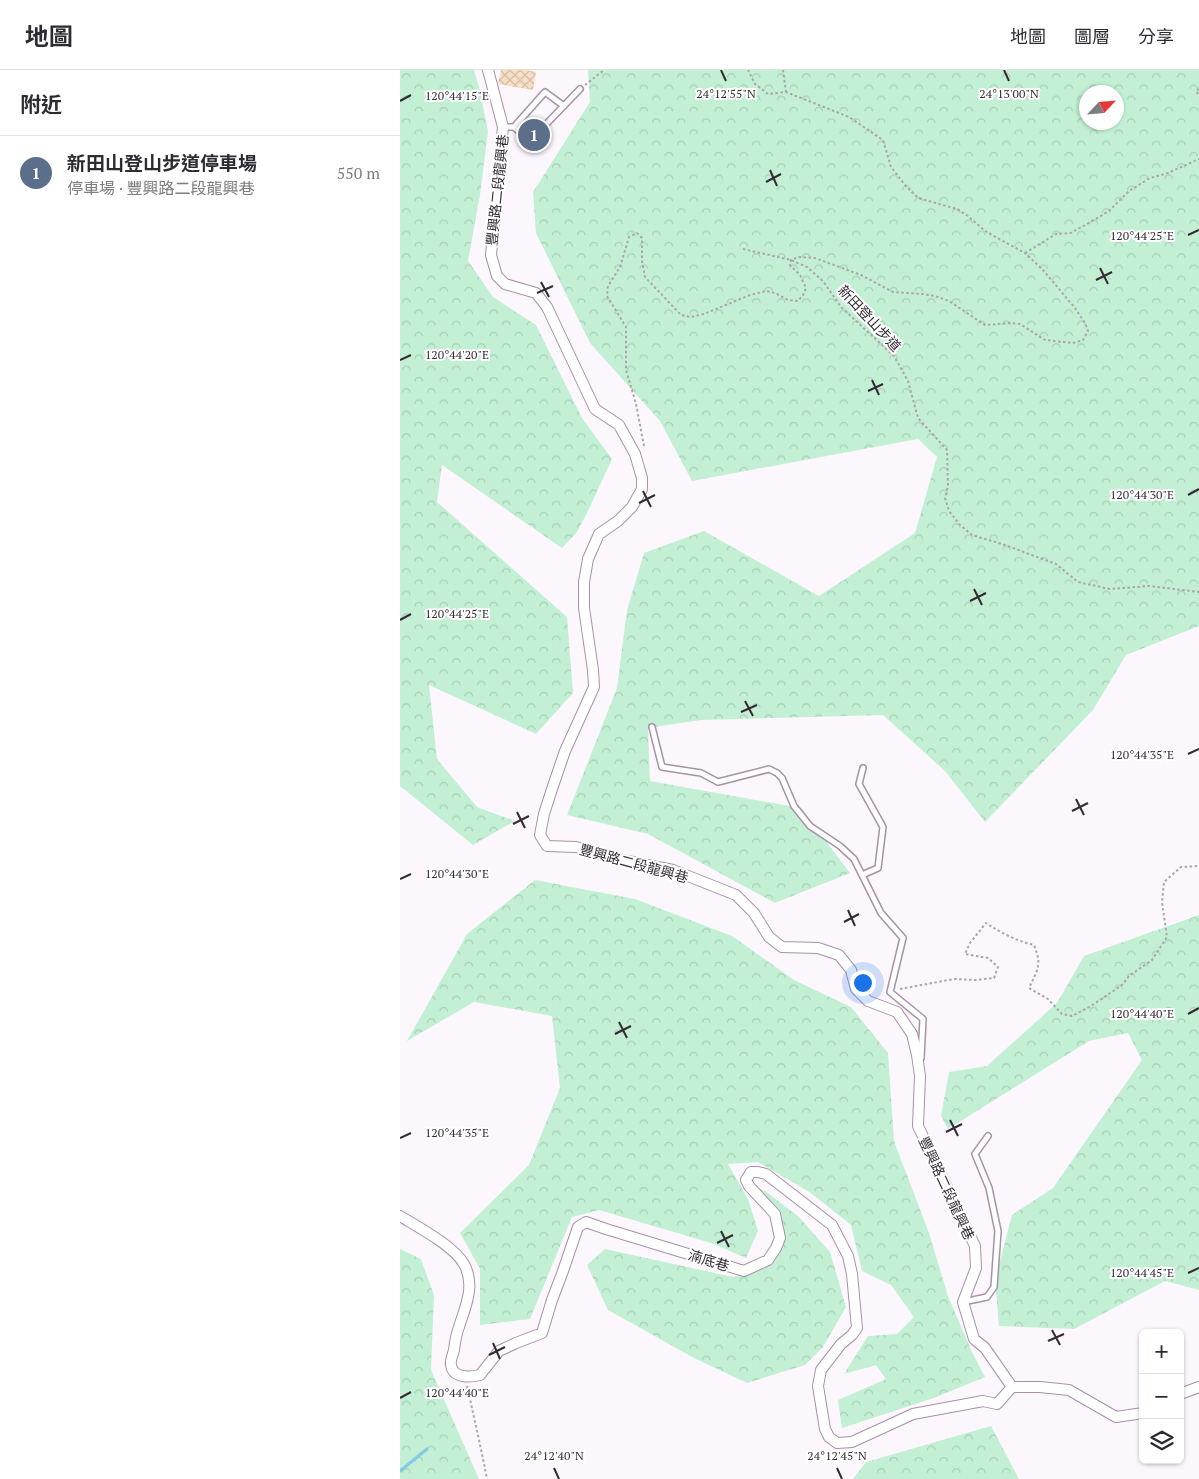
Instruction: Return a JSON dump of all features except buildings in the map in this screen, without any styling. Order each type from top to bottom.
[{"type":"street","name":"豐興路二段龍興巷","points":[[488,70],[508,127],[491,255],[497,276],[505,284],[536,293],[547,307],[594,409],[619,425],[636,454],[642,478],[642,490],[632,507],[618,521],[599,534],[588,559],[584,582],[584,608],[594,687],[565,751],[544,814],[540,835],[547,846],[576,847],[617,859],[673,870],[730,892],[736,895],[754,913],[769,937],[782,947],[818,948],[839,955],[851,970],[856,989],[868,1001],[897,1012],[912,1034],[920,1076],[918,1126],[975,1246],[976,1268],[963,1302]]},
{"type":"street","name":"湳底巷","points":[[466,1378],[480,1375],[499,1351],[542,1333],[578,1227],[586,1222],[744,1271],[768,1260],[780,1238],[775,1214],[749,1186],[746,1180],[751,1172],[758,1172],[766,1174],[832,1225],[848,1256],[852,1274],[856,1328],[852,1335],[841,1344],[820,1370],[818,1386],[825,1429],[829,1437],[837,1443],[852,1442],[913,1414],[982,1401],[997,1404],[1012,1388]]},
{"type":"street","points":[[400,1216],[457,1254],[464,1265],[469,1279],[468,1303],[458,1328],[451,1365],[454,1371],[466,1378]]},
{"type":"street","points":[[963,1302],[974,1339],[985,1348],[1012,1388],[1040,1387],[1068,1390],[1116,1417],[1139,1414]]},
{"type":"street","points":[[1184,1393],[1199,1387]]},
{"type":"lane","points":[[564,106],[545,92],[508,127],[530,141],[564,106],[580,89]]},
{"type":"lane","points":[[652,728],[662,767],[701,773],[718,782],[769,769],[778,773],[794,806],[810,826],[840,846],[854,859],[881,913],[903,938],[890,992],[923,1019],[920,1076]]},
{"type":"lane","points":[[862,768],[859,784],[883,828],[878,868],[862,875]]},
{"type":"lane","points":[[963,1302],[987,1297],[994,1286],[998,1232],[989,1188],[975,1154],[988,1136]]},
{"type":"path","points":[[580,89],[604,70]]},
{"type":"path","name":"新田登山步道","points":[[748,70],[755,84],[768,94],[786,92],[849,117],[883,140],[891,167],[918,198],[956,209],[968,216],[985,231],[1025,253],[1043,270],[1074,308],[1085,323],[1088,331],[1083,340],[1073,343],[1045,340],[1020,324],[985,324],[949,302],[935,296],[893,292],[861,275],[815,258],[799,257],[791,260]]},
{"type":"path","points":[[782,70],[786,92]]},
{"type":"path","points":[[1199,89],[1196,91],[1199,96]]},
{"type":"path","points":[[1025,253],[1056,234],[1071,233],[1100,217],[1109,211],[1129,191],[1150,178],[1168,173],[1199,160]]},
{"type":"path","points":[[644,449],[636,404],[626,370],[626,327],[607,296],[608,286],[620,267],[629,237],[637,233],[642,238],[642,261],[645,277],[681,315],[691,317],[704,314],[766,291],[775,293],[788,300],[798,301],[806,288],[800,275],[790,265],[791,260],[743,249]]},
{"type":"path","name":"新田登山步道","points":[[791,260],[807,267],[823,281],[842,307],[894,356],[908,381],[918,418],[947,450],[948,486],[945,498],[949,511],[960,525],[972,535],[1056,564],[1078,582],[1110,589],[1150,586],[1199,592]]},
{"type":"path","points":[[890,992],[912,986],[954,979],[976,980],[994,978],[998,967],[988,958],[965,954],[970,943],[986,923],[1021,942],[1034,944],[1040,959],[1037,972],[1029,988],[1048,999],[1062,1014],[1072,1016],[1091,1006],[1122,985],[1129,976],[1152,960],[1167,937],[1162,902],[1164,882],[1181,867],[1199,866]]},
{"type":"path","points":[[466,1378],[487,1479]]},
{"type":"green space","points":[[400,70],[474,70],[488,131],[480,195],[468,261],[493,297],[536,325],[582,418],[612,459],[577,532],[562,548],[442,465],[437,502],[567,617],[573,693],[536,734],[429,685],[437,759],[477,807],[515,821],[473,845],[400,786]]},
{"type":"green space","points":[[588,70],[1199,70],[1199,626],[1126,655],[1093,710],[985,822],[945,771],[883,715],[701,720],[648,728],[650,781],[801,808],[850,873],[775,903],[648,834],[567,815],[617,688],[627,610],[644,553],[704,531],[819,596],[915,533],[937,457],[918,439],[692,481],[660,421],[590,343],[536,233],[533,192],[590,102]]},
{"type":"green space","points":[[535,880],[635,899],[732,936],[794,980],[851,1007],[888,1053],[894,1141],[929,1233],[948,1296],[985,1377],[934,1398],[842,1428],[838,1400],[886,1379],[876,1365],[844,1374],[868,1336],[897,1334],[914,1317],[891,1285],[862,1271],[851,1225],[811,1193],[758,1162],[728,1164],[748,1199],[758,1231],[746,1258],[711,1243],[599,1210],[572,1217],[530,1319],[480,1325],[480,1269],[460,1233],[529,1165],[560,1088],[552,1016],[474,1002],[407,1041],[467,934]]},
{"type":"green space","points":[[1199,915],[1199,1290],[1165,1281],[1074,1329],[999,1326],[995,1280],[1012,1215],[1053,1188],[1142,1060],[1128,1033],[1089,1041],[948,1129],[941,1116],[949,1072],[987,1066],[1057,1003],[1084,956]]},
{"type":"green space","points":[[756,1187],[765,1191],[798,1216],[830,1252],[846,1307],[823,1347],[805,1365],[747,1383],[694,1358],[608,1310],[587,1265],[605,1249],[733,1277],[770,1263],[784,1239]]},
{"type":"green space","points":[[400,1249],[421,1259],[434,1295],[431,1370],[479,1479],[400,1479]]},
{"type":"green space","points":[[991,1426],[1019,1479],[853,1479],[866,1462]]},
{"type":"waterway","points":[[400,1471],[427,1449]]},
{"type":"place","name":"新田山登山步道停車場","points":[[534,135]]}]
